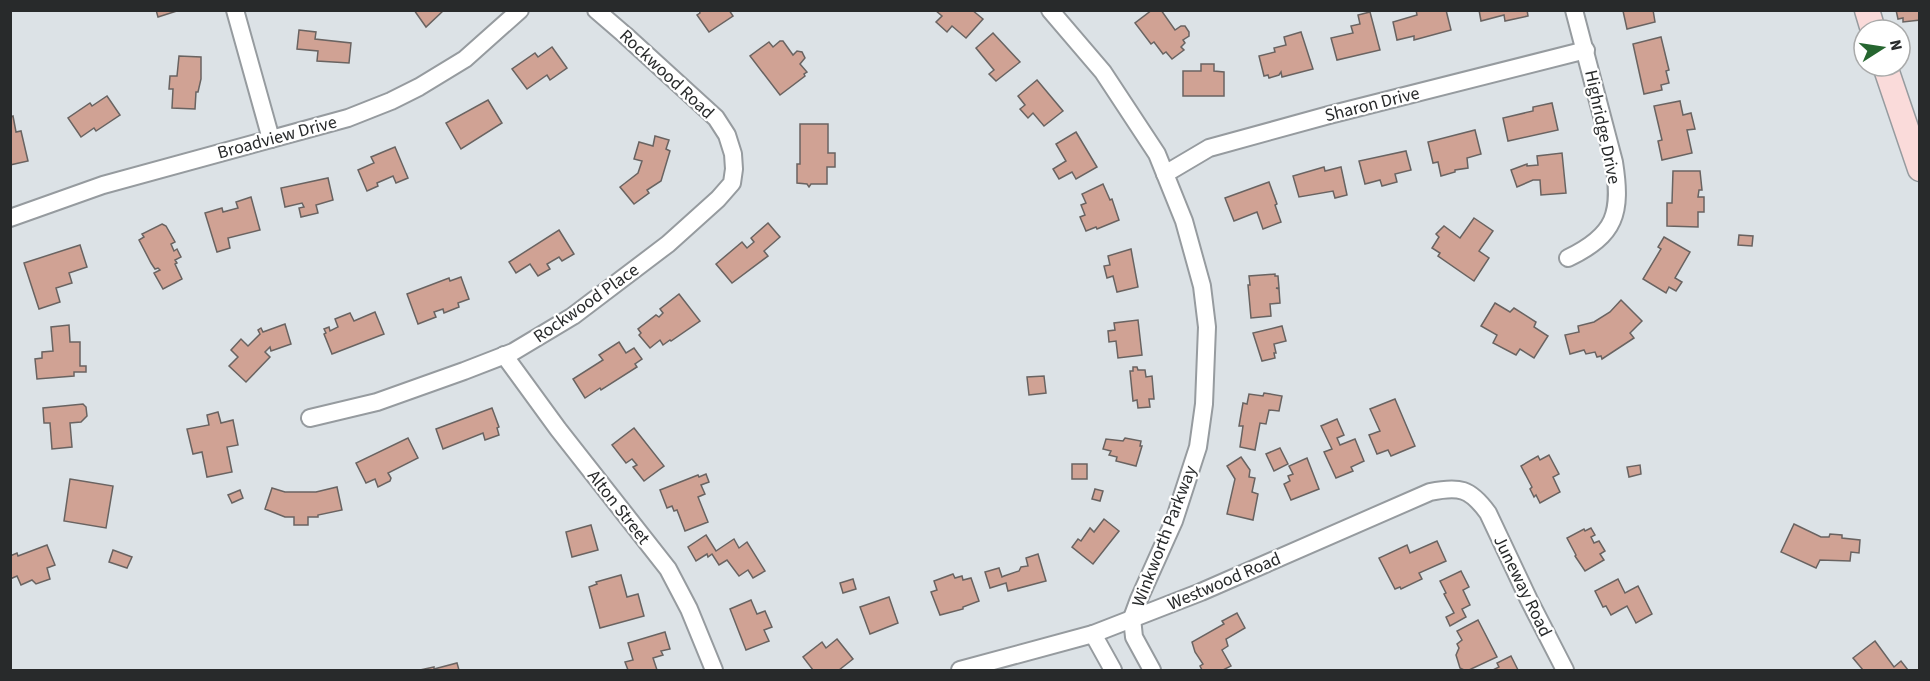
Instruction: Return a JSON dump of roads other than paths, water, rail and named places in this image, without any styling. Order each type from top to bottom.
[{"type":"street","points":[[235,10],[271,139]]},
{"type":"street","name":"Broadview Drive","points":[[10,218],[103,185],[348,118],[419,87],[465,59],[520,10]]},
{"type":"street","name":"Rockwood Road","points":[[596,10],[626,34],[716,118],[729,144]]},
{"type":"street","name":"Winkworth Parkway","points":[[1050,10],[1103,72],[1157,154],[1184,221],[1202,286],[1207,327],[1198,447],[1174,521],[1132,618],[1134,637],[1152,670]]},
{"type":"street","name":"Highridge Drive","points":[[1568,258],[1586,249],[1606,232],[1616,213],[1617,183],[1614,162],[1574,10]]},
{"type":"street","name":"Sharon Drive","points":[[1165,174],[1209,148],[1586,50]]},
{"type":"street","points":[[1889,78],[1920,169]]},
{"type":"street","name":"Rockwood Place","points":[[310,418],[377,402],[504,355],[573,316],[668,244],[718,199],[732,183],[734,169],[729,144]]},
{"type":"street","name":"Alton Street","points":[[504,355],[558,429],[668,569],[689,609],[714,670]]},
{"type":"street","name":"Westwood Road","points":[[960,670],[1093,634],[1201,592],[1430,492],[1452,488],[1468,492],[1479,502]]},
{"type":"street","name":"Juneway Road","points":[[1479,502],[1488,513],[1565,670]]},
{"type":"street","points":[[1093,634],[1113,670]]}]
